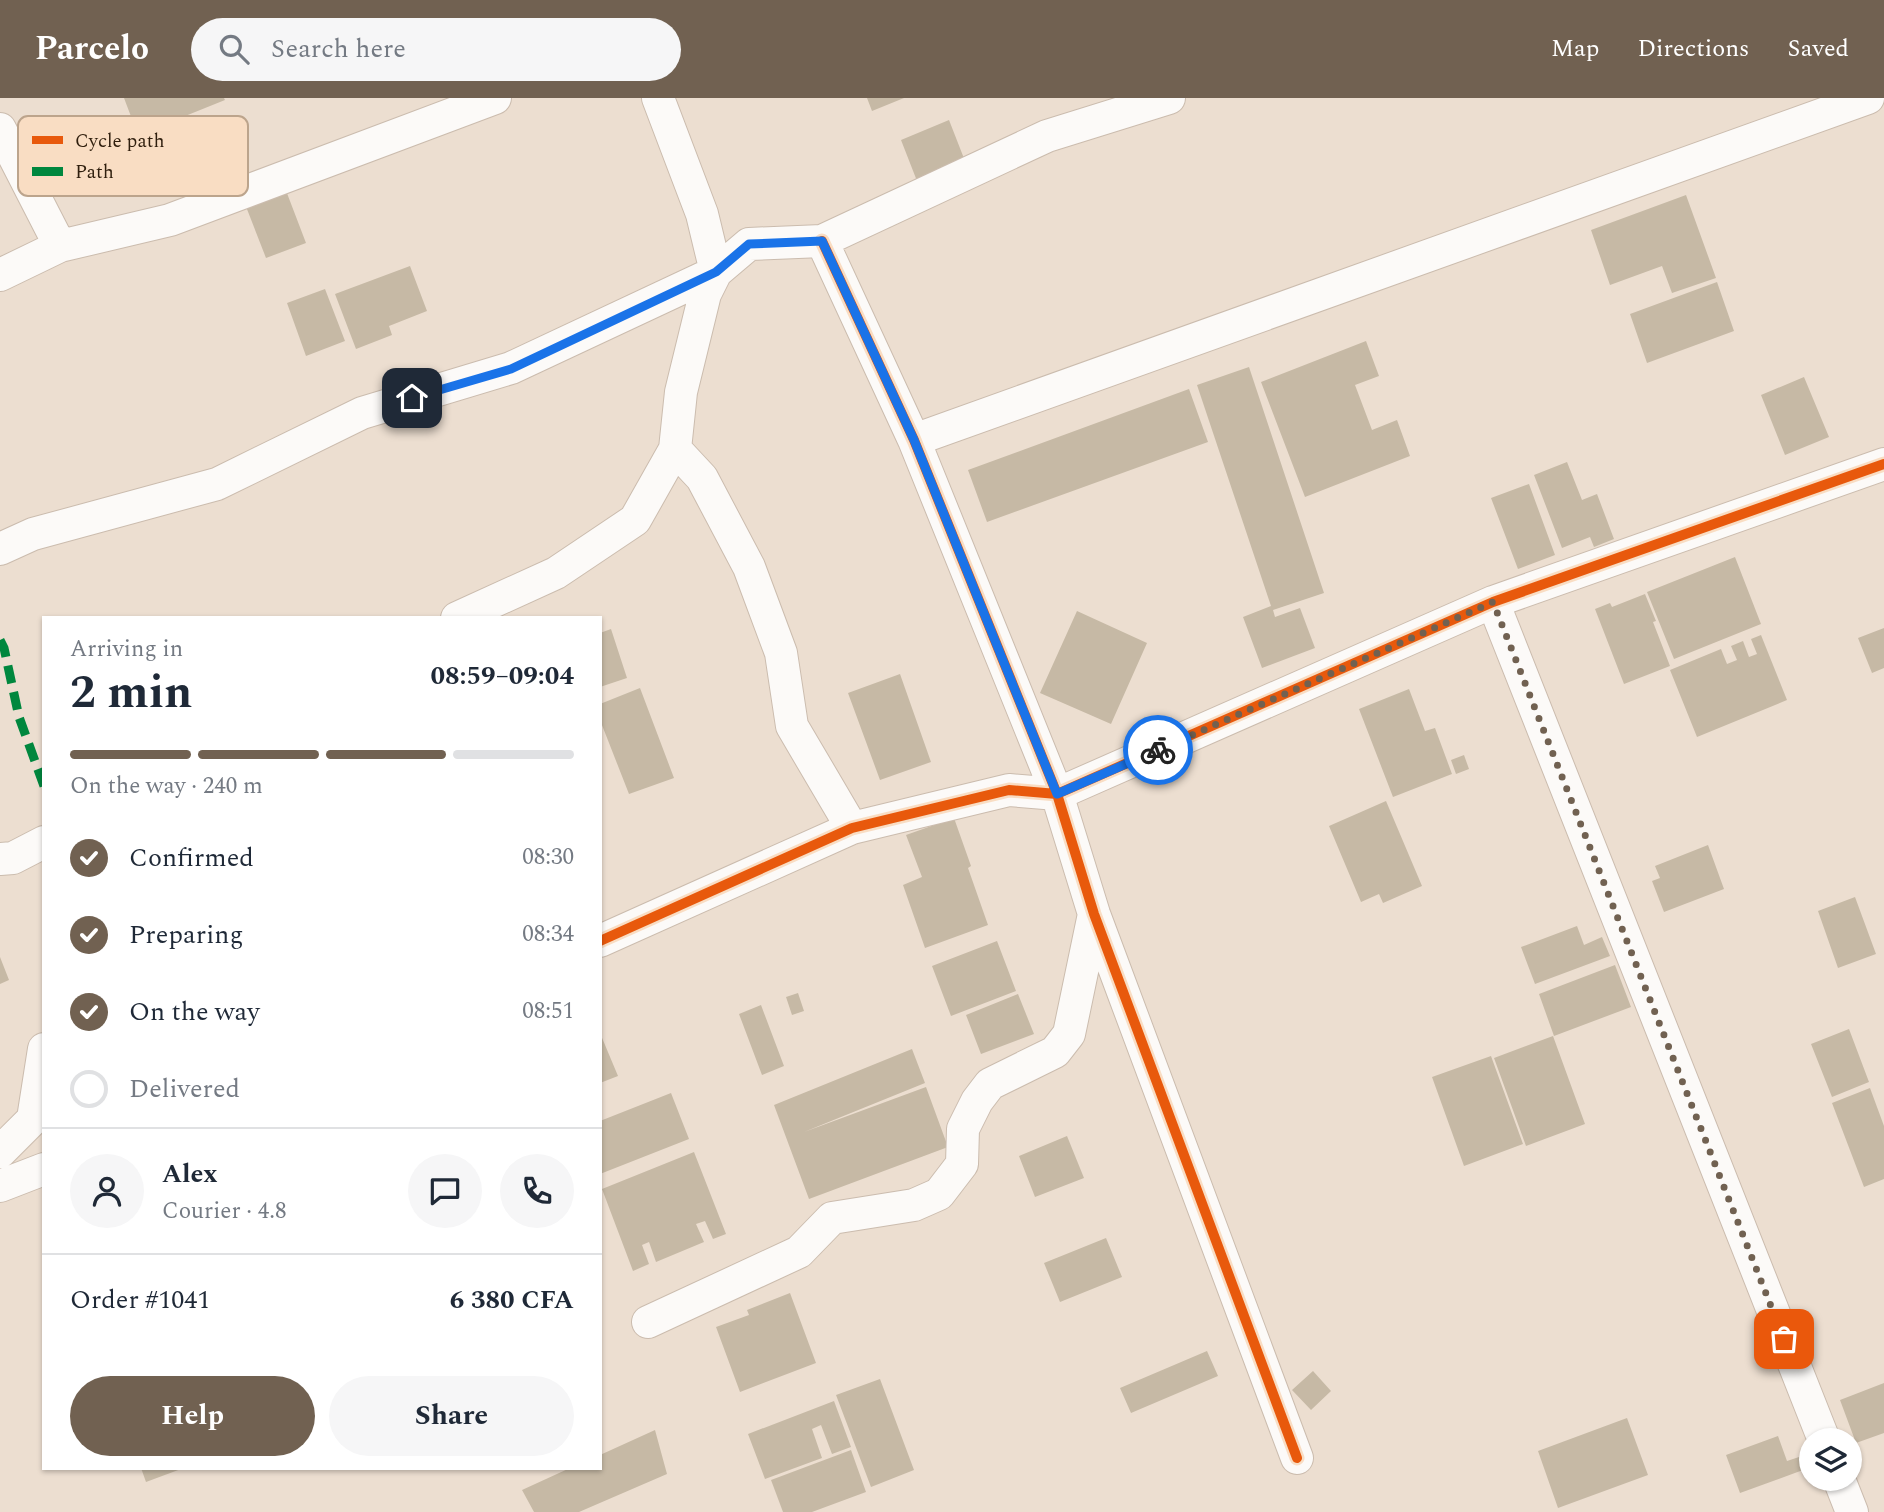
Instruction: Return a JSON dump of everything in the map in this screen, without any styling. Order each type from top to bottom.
[{"type":"street","points":[[248,191],[495,98]]},
{"type":"street","points":[[461,616],[555,573],[635,520],[675,449],[681,391],[705,294],[716,272],[702,214],[658,98]]},
{"type":"street","points":[[0,549],[33,534],[217,484],[362,413],[511,369],[716,272],[749,244],[822,241],[1047,136],[1169,98]]},
{"type":"street","points":[[914,440],[1868,98]]},
{"type":"street","points":[[0,129],[18,164]]},
{"type":"street","points":[[34,196],[60,246]]},
{"type":"street","points":[[0,275],[60,246],[170,220],[234,196]]},
{"type":"street","points":[[822,241],[914,440],[1057,794],[1094,914],[1297,1458]]},
{"type":"street","points":[[675,449],[702,478],[750,567],[781,653],[792,726],[852,828]]},
{"type":"street","points":[[602,940],[852,828],[1009,790],[1057,794],[1493,602],[1884,464]]},
{"type":"street","points":[[1493,602],[1819,1428]]},
{"type":"street","points":[[0,859],[13,858],[42,843]]},
{"type":"street","points":[[648,1322],[799,1252],[832,1218],[915,1205],[939,1194],[962,1164],[963,1129],[977,1101],[990,1084],[1055,1052],[1069,1034],[1094,914]]},
{"type":"street","points":[[0,1152],[33,1119],[42,1062]]},
{"type":"street","points":[[0,1186],[42,1170]]},
{"type":"street","points":[[1844,1491],[1853,1512]]},
{"type":"building","points":[[124,98],[225,100],[185,116],[131,116]]},
{"type":"building","points":[[867,98],[904,98],[872,111]]},
{"type":"building","points":[[949,120],[965,161],[917,181],[901,140]]},
{"type":"building","points":[[285,188],[306,243],[266,258],[245,204]]},
{"type":"building","points":[[1686,195],[1716,278],[1672,293],[1662,266],[1610,285],[1591,230]]},
{"type":"building","points":[[410,266],[427,311],[389,326],[392,335],[356,349],[335,294]]},
{"type":"building","points":[[1717,282],[1734,331],[1647,363],[1630,314]]},
{"type":"building","points":[[325,289],[345,341],[306,356],[287,303]]},
{"type":"building","points":[[1366,341],[1379,376],[1355,385],[1372,430],[1397,420],[1410,456],[1305,497],[1261,382]]},
{"type":"building","points":[[1249,367],[1324,593],[1273,610],[1275,617],[1300,608],[1315,648],[1262,668],[1243,617],[1271,606],[1197,385]]},
{"type":"building","points":[[1804,377],[1829,437],[1785,455],[1761,395]]},
{"type":"building","points":[[1189,389],[1208,442],[987,522],[968,470]]},
{"type":"building","points":[[1567,462],[1582,500],[1597,494],[1614,539],[1594,547],[1590,537],[1562,548],[1534,475]]},
{"type":"building","points":[[1529,484],[1555,555],[1518,569],[1491,498]]},
{"type":"building","points":[[1735,557],[1761,624],[1674,659],[1647,592]]},
{"type":"building","points":[[1645,594],[1670,666],[1624,684],[1595,609],[1610,603],[1612,607]]},
{"type":"building","points":[[1077,611],[1147,643],[1111,724],[1040,693]]},
{"type":"building","points":[[1884,628],[1884,668],[1872,673],[1858,638]]},
{"type":"building","points":[[611,629],[627,678],[602,686],[602,632]]},
{"type":"building","points":[[1761,635],[1787,700],[1697,737],[1670,670],[1721,649],[1727,664],[1737,660],[1731,646],[1743,641],[1749,657],[1757,654],[1751,639]]},
{"type":"building","points":[[900,674],[931,762],[880,780],[848,693]]},
{"type":"building","points":[[640,688],[674,778],[629,794],[602,725],[602,703]]},
{"type":"building","points":[[1409,689],[1425,731],[1435,728],[1452,774],[1393,797],[1359,709]]},
{"type":"building","points":[[1464,755],[1469,769],[1456,774],[1451,760]]},
{"type":"building","points":[[1386,801],[1422,886],[1383,903],[1379,894],[1361,902],[1329,826]]},
{"type":"building","points":[[954,818],[988,925],[925,948],[903,885],[922,877],[906,835]]},
{"type":"building","points":[[1708,845],[1724,889],[1664,912],[1652,881],[1660,878],[1655,866]]},
{"type":"building","points":[[1855,897],[1876,954],[1838,968],[1818,911]]},
{"type":"building","points":[[1577,926],[1584,945],[1602,937],[1610,956],[1535,984],[1521,947]]},
{"type":"building","points":[[997,941],[1016,991],[951,1016],[932,966]]},
{"type":"building","points":[[0,957],[9,980],[0,984]]},
{"type":"building","points":[[1615,965],[1631,1007],[1554,1036],[1539,994]]},
{"type":"building","points":[[798,993],[804,1011],[792,1015],[786,997]]},
{"type":"building","points":[[1018,994],[1034,1034],[981,1054],[966,1015]]},
{"type":"building","points":[[761,1005],[784,1066],[762,1075],[739,1014]]},
{"type":"building","points":[[1849,1029],[1869,1082],[1832,1097],[1811,1044]]},
{"type":"building","points":[[1553,1036],[1585,1124],[1526,1146],[1494,1058]]},
{"type":"building","points":[[602,1038],[618,1076],[602,1082]]},
{"type":"building","points":[[912,1049],[925,1083],[804,1132],[926,1087],[948,1147],[809,1199],[774,1105]]},
{"type":"building","points":[[1491,1056],[1523,1144],[1464,1166],[1432,1077]]},
{"type":"building","points":[[1870,1088],[1884,1126],[1884,1179],[1864,1187],[1832,1103]]},
{"type":"building","points":[[671,1093],[689,1139],[602,1173],[602,1120]]},
{"type":"building","points":[[1067,1136],[1084,1178],[1035,1197],[1019,1156]]},
{"type":"building","points":[[694,1152],[726,1234],[713,1239],[705,1221],[696,1224],[704,1242],[656,1262],[649,1242],[642,1245],[649,1264],[633,1271],[602,1189]]},
{"type":"building","points":[[1106,1238],[1122,1277],[1060,1302],[1044,1263]]},
{"type":"building","points":[[790,1293],[816,1363],[740,1392],[716,1327],[749,1315],[747,1310]]},
{"type":"building","points":[[1207,1351],[1218,1376],[1131,1413],[1120,1388]]},
{"type":"building","points":[[1313,1371],[1331,1391],[1311,1410],[1292,1390]]},
{"type":"building","points":[[880,1379],[914,1470],[871,1487],[836,1395]]},
{"type":"building","points":[[1884,1383],[1884,1433],[1862,1441],[1862,1428],[1850,1428],[1840,1400]]},
{"type":"building","points":[[834,1401],[851,1447],[832,1454],[821,1425],[812,1429],[822,1458],[765,1479],[748,1434]]},
{"type":"building","points":[[1627,1418],[1648,1475],[1558,1508],[1538,1451]]},
{"type":"building","points":[[655,1430],[667,1474],[579,1512],[534,1512],[522,1490],[566,1470],[602,1470],[602,1454]]},
{"type":"building","points":[[1778,1436],[1787,1461],[1799,1457],[1799,1471],[1740,1493],[1726,1455]]},
{"type":"building","points":[[851,1450],[866,1492],[812,1512],[783,1512],[771,1480]]},
{"type":"building","points":[[142,1470],[178,1470],[146,1482]]},
{"type":"marked path","points":[[0,640],[19,717],[42,780]]},
{"type":"cycle path","points":[[822,241],[914,440],[1057,794],[1094,914],[1297,1458]]},
{"type":"cycle path","points":[[602,940],[852,828],[1009,790],[1057,794],[1493,602],[1884,464]]},
{"type":"way so far","points":[[1158,750],[1493,602],[1784,1339]]},
{"type":"route","points":[[412,398],[511,369],[716,272],[749,244],[822,241],[914,440],[1057,794],[1158,750]]}]
